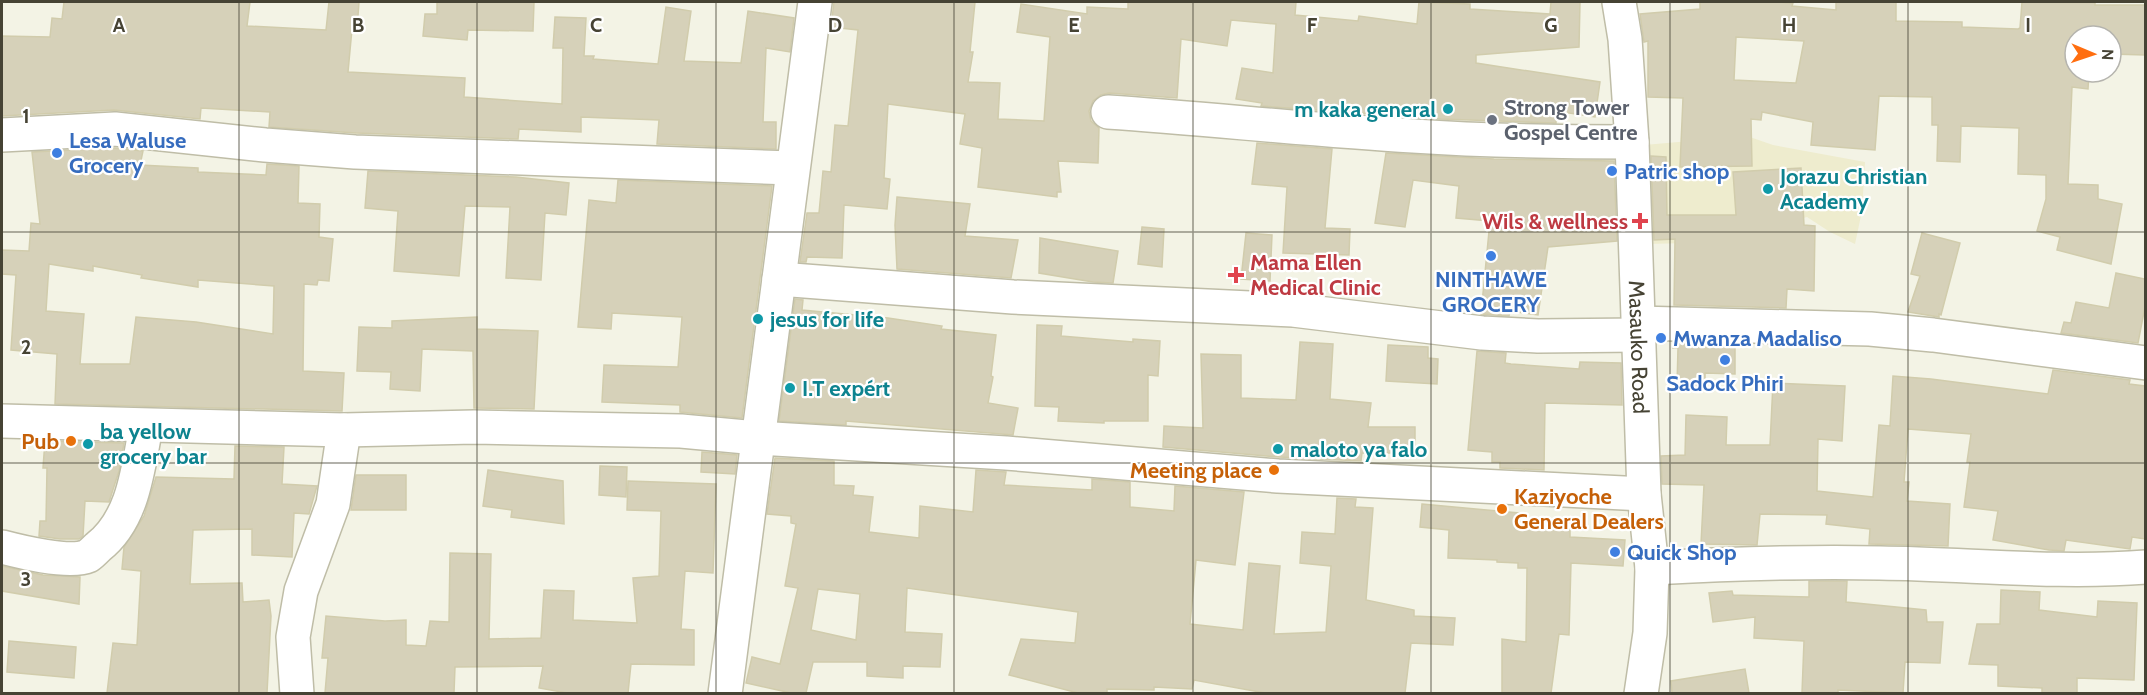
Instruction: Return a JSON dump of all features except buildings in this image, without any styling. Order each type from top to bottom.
[{"type":"street","points":[[725,693],[815,2]]},
{"type":"street","name":"Masauko Road","points":[[1619,2],[1625,39],[1632,142],[1644,494],[1652,568],[1650,633],[1641,693]]},
{"type":"street","points":[[1108,112],[1414,137],[1520,142],[1632,142]]},
{"type":"street","points":[[2,135],[115,129],[355,152],[792,168]]},
{"type":"street","points":[[779,279],[1013,297],[1293,310],[1439,328],[1538,336],[1639,329],[1870,329],[2145,363]]},
{"type":"street","points":[[2,421],[344,430],[474,427],[681,430],[757,438],[1006,453],[1290,477],[1644,494]]},
{"type":"street","points":[[2,547],[57,558],[87,557],[110,537],[125,515],[146,426]]},
{"type":"street","points":[[297,693],[293,637],[301,591],[333,504],[344,430]]},
{"type":"street","points":[[1652,568],[1777,562],[2118,569],[2145,567]]},
{"type":"shaded area","points":[[1747,136],[1773,145],[1865,162],[1862,211],[1855,244],[1807,217],[1731,236],[1730,242],[1647,244],[1644,145]]},
{"type":"place","name":"m kaka general","points":[[1448,109]]},
{"type":"place","name":"Strong Tower Gospel Centre","points":[[1492,120]]},
{"type":"place","name":"Lesa Waluse Grocery","points":[[57,153]]},
{"type":"place","name":"Patric shop","points":[[1612,171]]},
{"type":"place","name":"Jorazu Christian Academy","points":[[1768,189]]},
{"type":"place","name":"Wils & wellness","points":[[1640,221]]},
{"type":"place","name":"NINTHAWE GROCERY","points":[[1491,256]]},
{"type":"place","name":"Mama Ellen Medical Clinic","points":[[1236,275]]},
{"type":"place","name":"jesus for life","points":[[758,319]]},
{"type":"place","name":"Mwanza Madaliso","points":[[1661,338]]},
{"type":"place","name":"Sadock Phiri","points":[[1725,360]]},
{"type":"place","name":"I.T expért","points":[[790,388]]},
{"type":"place","name":"Pub","points":[[71,441]]},
{"type":"place","name":"ba yellow grocery bar","points":[[88,444]]},
{"type":"place","name":"maloto ya falo","points":[[1278,449]]},
{"type":"place","name":"Meeting place","points":[[1274,470]]},
{"type":"place","name":"Kaziyoche General Dealers","points":[[1502,509]]},
{"type":"place","name":"Quick Shop","points":[[1615,552]]}]
